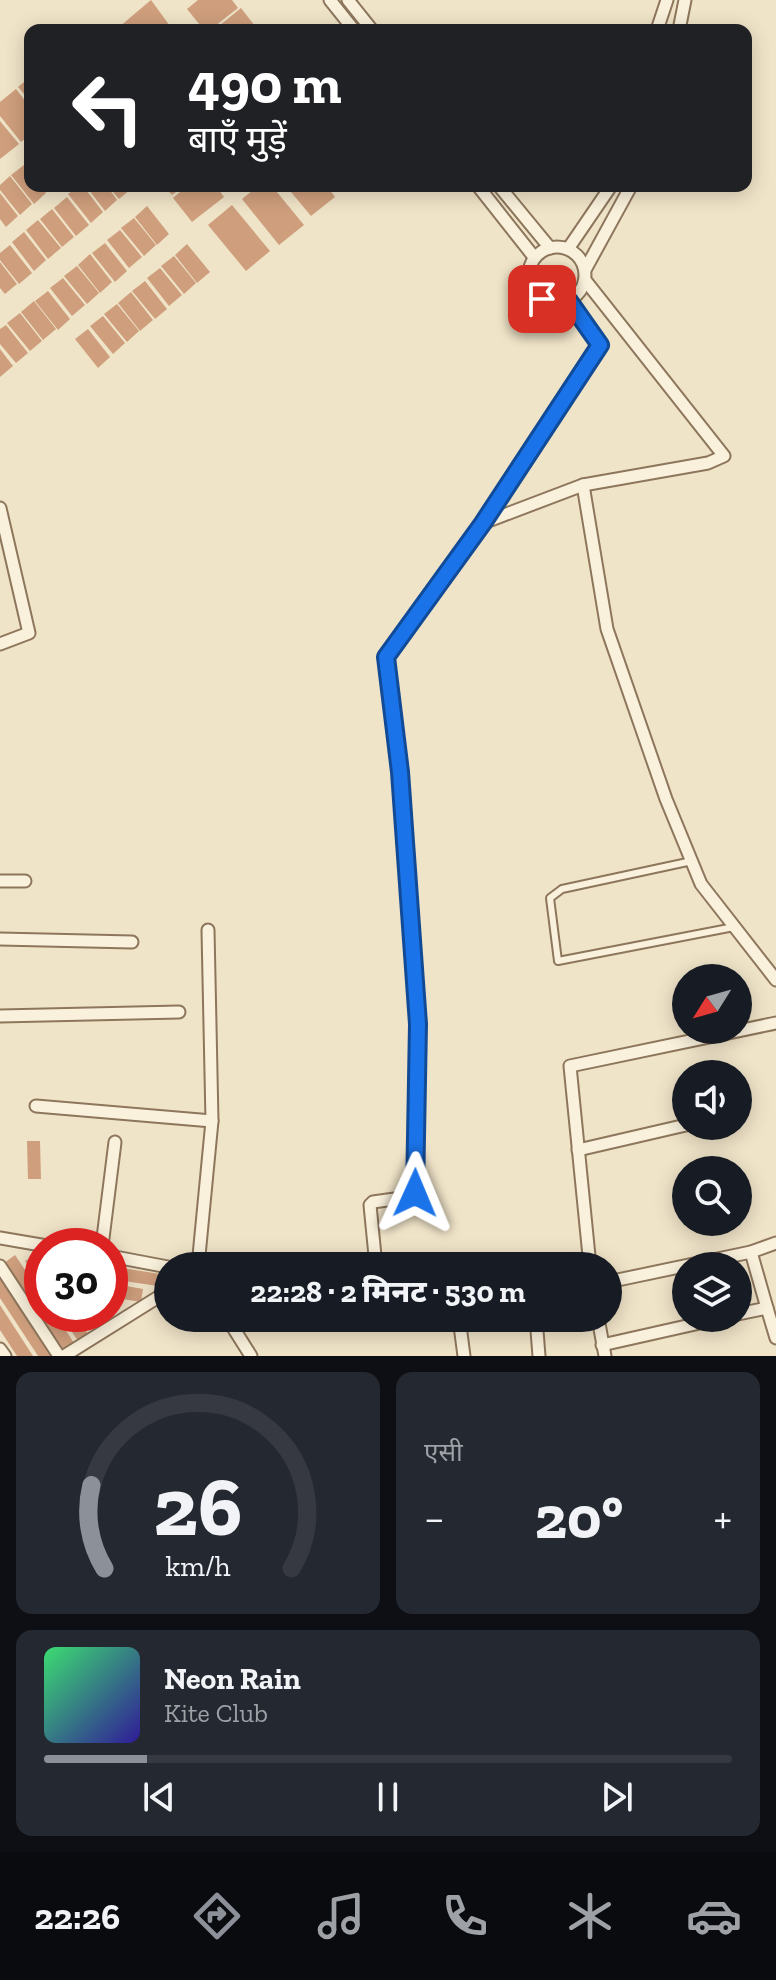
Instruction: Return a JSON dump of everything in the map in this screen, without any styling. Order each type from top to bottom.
[{"type":"street","points":[[330,0],[349,24]]},
{"type":"street","points":[[348,0],[367,24]]},
{"type":"street","points":[[659,24],[667,0]]},
{"type":"street","points":[[680,24],[685,0]]},
{"type":"street","points":[[483,192],[534,257]]},
{"type":"street","points":[[504,192],[550,248]]},
{"type":"street","points":[[568,249],[607,192]]},
{"type":"street","points":[[483,523],[583,485],[708,463],[724,456],[585,275],[582,261],[568,249],[550,248],[534,257],[529,275],[535,293],[551,303],[569,301],[576,296],[585,275],[628,192]]},
{"type":"street","points":[[375,1252],[370,1205],[415,1193],[418,1024],[400,772],[386,657],[483,523],[600,345],[569,301]]},
{"type":"street","points":[[583,485],[607,629],[666,799],[701,884],[776,980]]},
{"type":"street","points":[[0,508],[29,633],[0,644]]},
{"type":"street","points":[[0,881],[25,881]]},
{"type":"street","points":[[199,1252],[212,1121],[208,930]]},
{"type":"street","points":[[0,939],[132,942]]},
{"type":"street","points":[[0,1016],[179,1012]]},
{"type":"street","points":[[589,1252],[570,1066],[776,1023]]},
{"type":"street","points":[[36,1106],[212,1121]]},
{"type":"street","points":[[578,1150],[672,1128]]},
{"type":"street","points":[[104,1228],[115,1142]]},
{"type":"street","points":[[0,1238],[24,1242]]},
{"type":"street","points":[[751,1252],[776,1243]]},
{"type":"street","points":[[752,1256],[776,1338]]},
{"type":"street","points":[[128,1259],[154,1264]]},
{"type":"street","points":[[0,1266],[61,1356],[154,1300]]},
{"type":"street","points":[[622,1279],[672,1269]]},
{"type":"street","points":[[752,1311],[767,1308]]},
{"type":"street","points":[[236,1332],[251,1356]]},
{"type":"street","points":[[461,1332],[464,1356]]},
{"type":"street","points":[[537,1332],[539,1356]]},
{"type":"street","points":[[604,1350],[672,1332]]},
{"type":"street","points":[[0,1349],[5,1356]]},
{"type":"lane","points":[[692,861],[562,889],[550,898],[558,961],[734,927]]},
{"type":"building","points":[[151,0],[169,24],[123,24]]},
{"type":"building","points":[[198,0],[232,0],[238,8],[218,24],[199,24],[187,9]]},
{"type":"building","points":[[241,8],[253,24],[221,24]]},
{"type":"building","points":[[16,89],[24,99],[24,140],[21,142],[0,116],[0,102]]},
{"type":"building","points":[[0,121],[19,144],[0,159]]},
{"type":"building","points":[[24,165],[24,191],[11,175]]},
{"type":"building","points":[[10,176],[32,204],[20,215],[0,190],[0,185]]},
{"type":"building","points":[[24,192],[45,192],[46,193],[34,204]]},
{"type":"building","points":[[88,192],[103,212],[91,223],[68,194]]},
{"type":"building","points":[[91,192],[111,192],[117,200],[105,211]]},
{"type":"building","points":[[113,192],[127,192],[119,199]]},
{"type":"building","points":[[180,192],[220,192],[224,197],[192,222],[173,198]]},
{"type":"building","points":[[251,192],[277,192],[304,225],[279,245],[242,199]]},
{"type":"building","points":[[291,192],[331,192],[335,197],[311,216]]},
{"type":"building","points":[[0,193],[18,216],[6,227],[0,219]]},
{"type":"building","points":[[67,197],[89,225],[76,236],[54,208]]},
{"type":"building","points":[[232,205],[270,251],[246,271],[208,225]]},
{"type":"building","points":[[147,206],[169,234],[157,245],[135,217]]},
{"type":"building","points":[[52,209],[74,237],[62,247],[40,219]]},
{"type":"building","points":[[134,218],[156,245],[144,256],[121,228]]},
{"type":"building","points":[[38,220],[61,248],[48,259],[26,230]]},
{"type":"building","points":[[120,230],[142,257],[129,268],[107,240]]},
{"type":"building","points":[[24,232],[46,260],[34,271],[12,242]]},
{"type":"building","points":[[105,243],[127,271],[115,282],[92,253]]},
{"type":"building","points":[[187,244],[210,272],[197,283],[175,255]]},
{"type":"building","points":[[10,245],[32,273],[19,284],[0,260],[0,253]]},
{"type":"building","points":[[90,254],[112,282],[100,293],[78,265]]},
{"type":"building","points":[[174,256],[196,283],[184,294],[161,266]]},
{"type":"building","points":[[0,262],[17,284],[5,294],[0,288]]},
{"type":"building","points":[[77,266],[99,293],[87,304],[64,276]]},
{"type":"building","points":[[160,268],[182,295],[169,306],[147,278]]},
{"type":"building","points":[[63,278],[85,305],[72,316],[50,288]]},
{"type":"building","points":[[145,281],[167,309],[155,319],[132,291]]},
{"type":"building","points":[[48,291],[70,319],[58,330],[35,301]]},
{"type":"building","points":[[131,292],[153,320],[140,331],[118,303]]},
{"type":"building","points":[[34,301],[56,329],[43,340],[21,312]]},
{"type":"building","points":[[117,304],[139,331],[127,342],[104,314]]},
{"type":"building","points":[[20,313],[42,341],[30,351],[7,323]]},
{"type":"building","points":[[103,316],[125,343],[113,354],[90,326]]},
{"type":"building","points":[[6,325],[28,353],[16,363],[0,344],[0,329]]},
{"type":"building","points":[[88,329],[110,357],[98,368],[75,339]]},
{"type":"building","points":[[0,349],[13,366],[0,377]]},
{"type":"building","points":[[27,1141],[40,1141],[41,1179],[28,1179]]},
{"type":"building","points":[[15,1255],[24,1268],[24,1293],[4,1263]]},
{"type":"building","points":[[128,1269],[154,1273],[154,1285],[128,1282]]},
{"type":"building","points":[[0,1272],[24,1309],[24,1332],[39,1332],[55,1356],[38,1356],[0,1298]]},
{"type":"building","points":[[128,1286],[143,1289],[141,1302],[128,1300]]},
{"type":"building","points":[[0,1305],[33,1356],[17,1356],[0,1330]]},
{"type":"building","points":[[50,1332],[67,1332],[74,1343],[63,1351]]},
{"type":"building","points":[[72,1332],[87,1332],[88,1334],[78,1341]]},
{"type":"route","points":[[415,1193],[418,1024],[400,772],[386,657],[483,523],[600,345],[569,301],[551,303],[542,299]]}]
